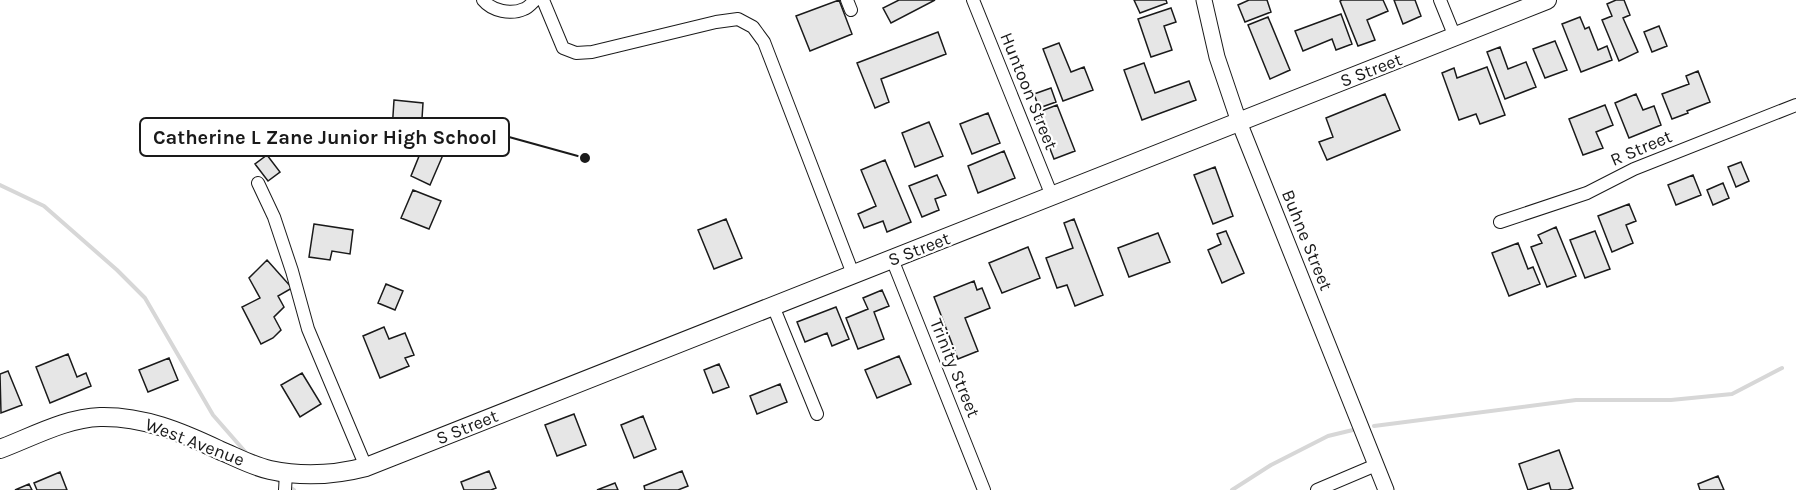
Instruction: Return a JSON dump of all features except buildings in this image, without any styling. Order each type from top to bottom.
[{"type":"main road","name":"S Street","points":[[286,482],[366,467],[1547,0]]},
{"type":"main road","name":"West Avenue","points":[[0,449],[72,421],[98,417],[124,418],[173,430],[286,482]]},
{"type":"street","points":[[483,0],[492,8],[507,12],[524,9],[536,0]]},
{"type":"street","points":[[543,0],[563,48],[576,53],[592,52],[716,22],[738,19],[753,27],[765,42],[854,274]]},
{"type":"street","name":"Huntoon Street","points":[[973,0],[1052,196]]},
{"type":"street","name":"Buhne Street","points":[[1204,0],[1217,57],[1239,122],[1386,490]]},
{"type":"street","points":[[1440,0],[1455,37]]},
{"type":"street","name":"R Street","points":[[1500,222],[1587,193],[1634,169],[1796,105]]},
{"type":"street","points":[[258,183],[274,217],[308,329],[366,467]]},
{"type":"street","name":"Trinity Street","points":[[892,259],[984,490]]},
{"type":"street","points":[[773,306],[818,414]]},
{"type":"street","points":[[1317,490],[1376,465]]},
{"type":"waterway","points":[[0,185],[44,206],[117,270],[145,298],[213,415],[248,455]]},
{"type":"waterway","points":[[1374,426],[1576,400],[1671,400],[1732,394],[1782,368]]},
{"type":"waterway","points":[[1232,490],[1271,465],[1328,436],[1357,429]]},
{"type":"waterway","points":[[274,478],[294,490]]},
{"type":"place","name":"Catherine L Zane Junior High School","points":[[585,158]]}]
